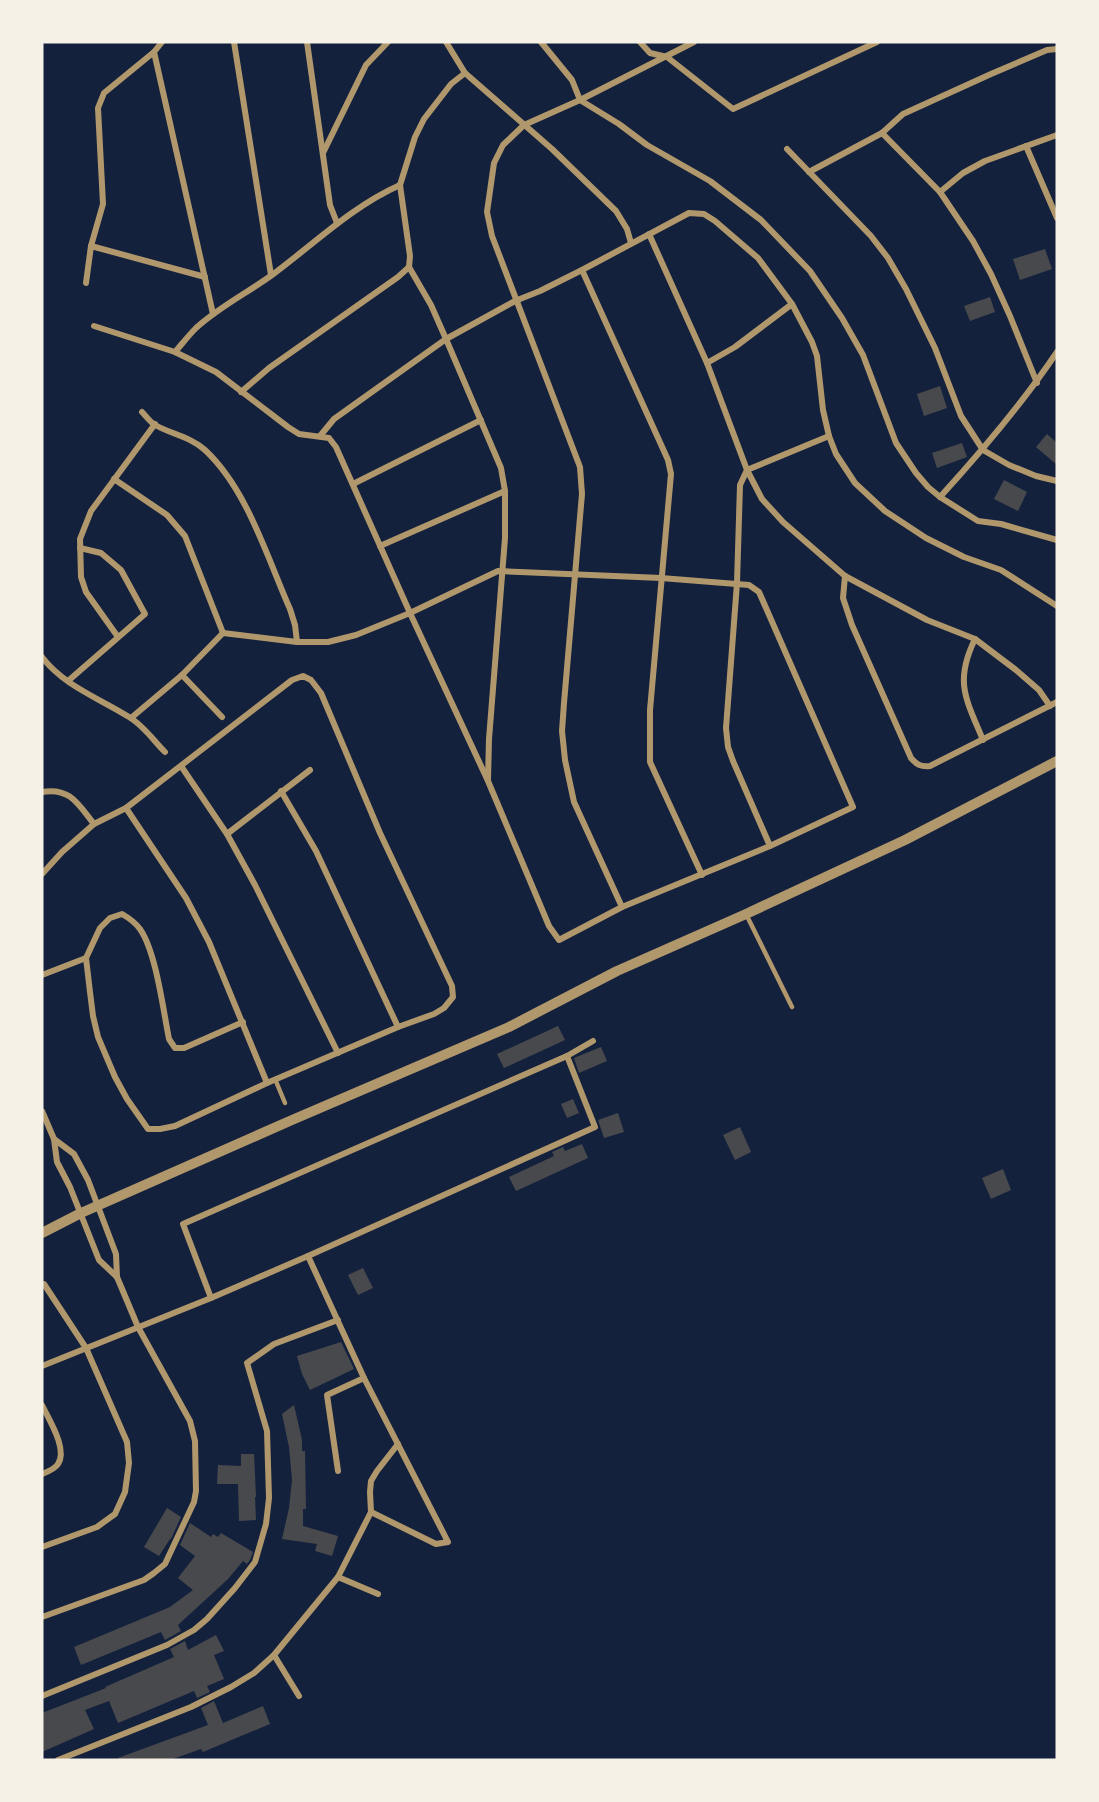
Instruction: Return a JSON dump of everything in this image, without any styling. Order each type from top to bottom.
[{"type":"street","points":[[86,283],[91,246],[103,204],[98,108],[104,93],[154,52],[162,42]]},
{"type":"street","points":[[234,42],[271,276]]},
{"type":"street","points":[[307,42],[330,206],[337,223]]},
{"type":"street","points":[[322,154],[366,64],[388,42]]},
{"type":"street","points":[[446,42],[465,73],[616,211],[627,229],[631,243]]},
{"type":"street","points":[[541,42],[572,80],[580,100],[619,123],[647,145],[710,181],[760,220],[810,271],[842,318],[863,355],[896,443],[916,473],[940,497],[978,521],[1001,524],[1057,540]]},
{"type":"street","points":[[640,42],[650,53],[667,57],[733,109],[877,42]]},
{"type":"street","points":[[622,907],[574,802],[565,760],[562,730],[582,494],[580,467],[515,301],[492,236],[487,212],[494,163],[503,145],[524,125],[580,100],[694,42]]},
{"type":"street","points":[[809,172],[882,133],[903,114],[1047,50],[1057,49]]},
{"type":"street","points":[[154,52],[213,314]]},
{"type":"street","points":[[465,73],[451,84],[424,119],[399,185],[410,256],[409,267],[431,305],[481,420],[501,468],[505,491],[503,571],[489,739],[488,782]]},
{"type":"street","points":[[882,133],[940,192],[973,242],[1010,316],[1036,383]]},
{"type":"street","points":[[940,192],[963,173],[985,161],[1057,135]]},
{"type":"street","points":[[1026,146],[1057,218]]},
{"type":"street","points":[[787,149],[871,236],[888,258],[935,348],[961,416],[983,450],[1009,465],[1036,476],[1057,481]]},
{"type":"street","points":[[175,352],[195,329],[213,314],[271,276],[337,223],[399,185]]},
{"type":"street","points":[[320,436],[334,419],[446,339],[515,301],[582,270],[689,213],[704,214],[716,221],[758,258],[792,304],[817,356],[829,436],[836,454],[855,483],[885,511],[926,538],[947,549],[1001,570],[1057,606]]},
{"type":"street","points":[[649,234],[706,363],[747,470],[762,499],[783,522],[845,576],[927,620],[975,639],[1039,690],[1050,706]]},
{"type":"street","points":[[91,246],[205,277]]},
{"type":"street","points":[[241,392],[269,368],[409,267]]},
{"type":"street","points":[[582,270],[669,460],[671,474],[650,710],[650,762],[702,875]]},
{"type":"street","points":[[706,363],[735,347],[792,304]]},
{"type":"street","points":[[94,326],[175,352],[216,372],[299,434],[329,438],[336,447],[410,613],[488,782],[549,926],[559,940],[622,907],[770,846],[853,807],[759,592],[750,585],[661,578],[503,571],[494,572],[410,613],[328,642],[297,642],[224,633]]},
{"type":"street","points":[[940,497],[983,450],[1036,383],[1057,352]]},
{"type":"street","points":[[142,412],[155,424],[203,448],[232,481],[243,500],[290,609],[297,642]]},
{"type":"street","points":[[353,484],[481,420]]},
{"type":"street","points":[[118,637],[86,592],[81,577],[80,539],[91,511],[155,424]]},
{"type":"street","points":[[770,846],[733,761],[728,747],[726,728],[740,485],[747,470],[829,436]]},
{"type":"street","points":[[114,480],[167,515],[185,536],[224,633]]},
{"type":"street","points":[[380,546],[505,491]]},
{"type":"street","points":[[68,681],[145,614],[121,570],[101,553],[80,548]]},
{"type":"street","points":[[845,576],[843,598],[849,616],[911,758],[921,766],[930,766],[1057,702]]},
{"type":"street","points":[[131,718],[182,675],[224,633]]},
{"type":"street","points":[[975,639],[968,653],[963,689],[982,740]]},
{"type":"street","points":[[42,657],[50,668],[86,694],[131,718],[165,752]]},
{"type":"street","points":[[182,675],[222,717]]},
{"type":"street","points":[[44,869],[94,824],[126,808],[292,680],[303,676],[311,680],[321,693],[380,833],[452,986],[453,997],[444,1008],[434,1014],[275,1079],[175,1126],[148,1129],[115,1077],[98,1037],[93,1016],[86,957],[100,928],[110,918],[122,914],[132,920],[141,930],[152,956],[169,1039],[175,1048],[184,1048],[243,1022]]},
{"type":"street","points":[[42,1233],[81,1213],[509,1027],[617,971],[905,840],[1057,762]]},
{"type":"street","points":[[181,766],[227,834],[255,885],[338,1053]]},
{"type":"street","points":[[227,834],[310,770]]},
{"type":"street","points":[[42,792],[57,790],[66,794],[94,824]]},
{"type":"street","points":[[281,791],[316,851],[398,1027]]},
{"type":"street","points":[[126,808],[197,918],[267,1083]]},
{"type":"street","points":[[42,975],[86,957]]},
{"type":"street","points":[[211,1298],[183,1224],[567,1056],[593,1041]]},
{"type":"street","points":[[42,1366],[211,1298],[595,1127],[567,1056]]},
{"type":"street","points":[[42,1112],[54,1139],[57,1162],[70,1187],[99,1260],[117,1277]]},
{"type":"street","points":[[42,1617],[144,1580],[165,1564],[194,1502],[196,1491],[195,1441],[190,1421],[138,1327],[117,1277],[116,1254],[88,1180],[74,1154],[54,1139]]},
{"type":"street","points":[[308,1256],[364,1378],[448,1542],[436,1544],[371,1512]]},
{"type":"street","points":[[42,1285],[44,1284],[86,1348],[127,1442],[129,1463],[125,1492],[115,1514],[97,1527],[42,1547]]},
{"type":"street","points":[[42,1696],[167,1645],[194,1630],[235,1588],[255,1562],[266,1524],[269,1498],[267,1431],[247,1363],[274,1344],[339,1320]]},
{"type":"street","points":[[338,1471],[327,1395],[364,1378]]},
{"type":"street","points":[[42,1406],[60,1446],[62,1457],[57,1467],[42,1474]]},
{"type":"street","points":[[58,1760],[191,1707],[254,1673],[274,1655],[338,1577],[371,1512],[371,1481],[398,1444]]},
{"type":"street","points":[[338,1577],[378,1594]]},
{"type":"street","points":[[274,1655],[298,1696]]},
{"type":"lane","points":[[746,914],[792,1007]]},
{"type":"lane","points":[[275,1079],[285,1103]]},
{"type":"building","points":[[1045,249],[1052,269],[1020,280],[1013,259]]},
{"type":"building","points":[[990,297],[995,312],[970,321],[964,306]]},
{"type":"building","points":[[940,386],[947,408],[924,416],[917,394]]},
{"type":"building","points":[[1047,434],[1057,443],[1057,465],[1036,447]]},
{"type":"building","points":[[962,443],[967,457],[937,468],[932,453]]},
{"type":"building","points":[[1004,480],[1027,492],[1018,511],[994,499]]},
{"type":"building","points":[[558,1026],[565,1040],[504,1068],[497,1054]]},
{"type":"building","points":[[601,1047],[607,1061],[579,1073],[574,1058]]},
{"type":"building","points":[[573,1099],[579,1113],[567,1118],[561,1104]]},
{"type":"building","points":[[618,1113],[624,1132],[604,1138],[598,1120]]},
{"type":"building","points":[[740,1127],[751,1152],[735,1160],[723,1135]]},
{"type":"building","points":[[582,1144],[588,1158],[516,1191],[509,1177],[554,1156],[552,1152],[563,1147],[565,1151]]},
{"type":"building","points":[[1003,1169],[1011,1190],[991,1199],[982,1178]]},
{"type":"building","points":[[363,1268],[373,1288],[358,1295],[348,1275]]},
{"type":"building","points":[[341,1342],[354,1369],[310,1390],[297,1356]]},
{"type":"building","points":[[294,1405],[302,1440],[302,1451],[305,1451],[306,1509],[303,1509],[303,1526],[338,1536],[332,1556],[315,1551],[317,1544],[282,1539],[292,1480],[289,1447],[282,1414]]},
{"type":"building","points":[[241,1454],[254,1454],[256,1520],[239,1521],[238,1484],[217,1484],[218,1465],[241,1466]]},
{"type":"building","points":[[167,1508],[181,1517],[171,1539],[159,1556],[144,1547]]},
{"type":"building","points":[[190,1523],[211,1537],[213,1534],[218,1537],[221,1533],[253,1552],[250,1560],[247,1564],[243,1561],[228,1579],[178,1625],[181,1631],[165,1640],[161,1632],[81,1665],[74,1647],[170,1607],[193,1590],[178,1578],[195,1556],[180,1545]]},
{"type":"building","points":[[216,1635],[224,1651],[214,1655],[224,1679],[207,1686],[210,1692],[197,1698],[194,1691],[118,1723],[109,1701],[85,1710],[94,1729],[42,1752],[42,1713],[106,1688],[174,1657],[170,1649],[185,1641],[188,1650]]},
{"type":"building","points":[[214,1701],[223,1723],[263,1706],[270,1724],[203,1752],[201,1749],[170,1760],[118,1760],[118,1758],[208,1725],[201,1708]]}]
